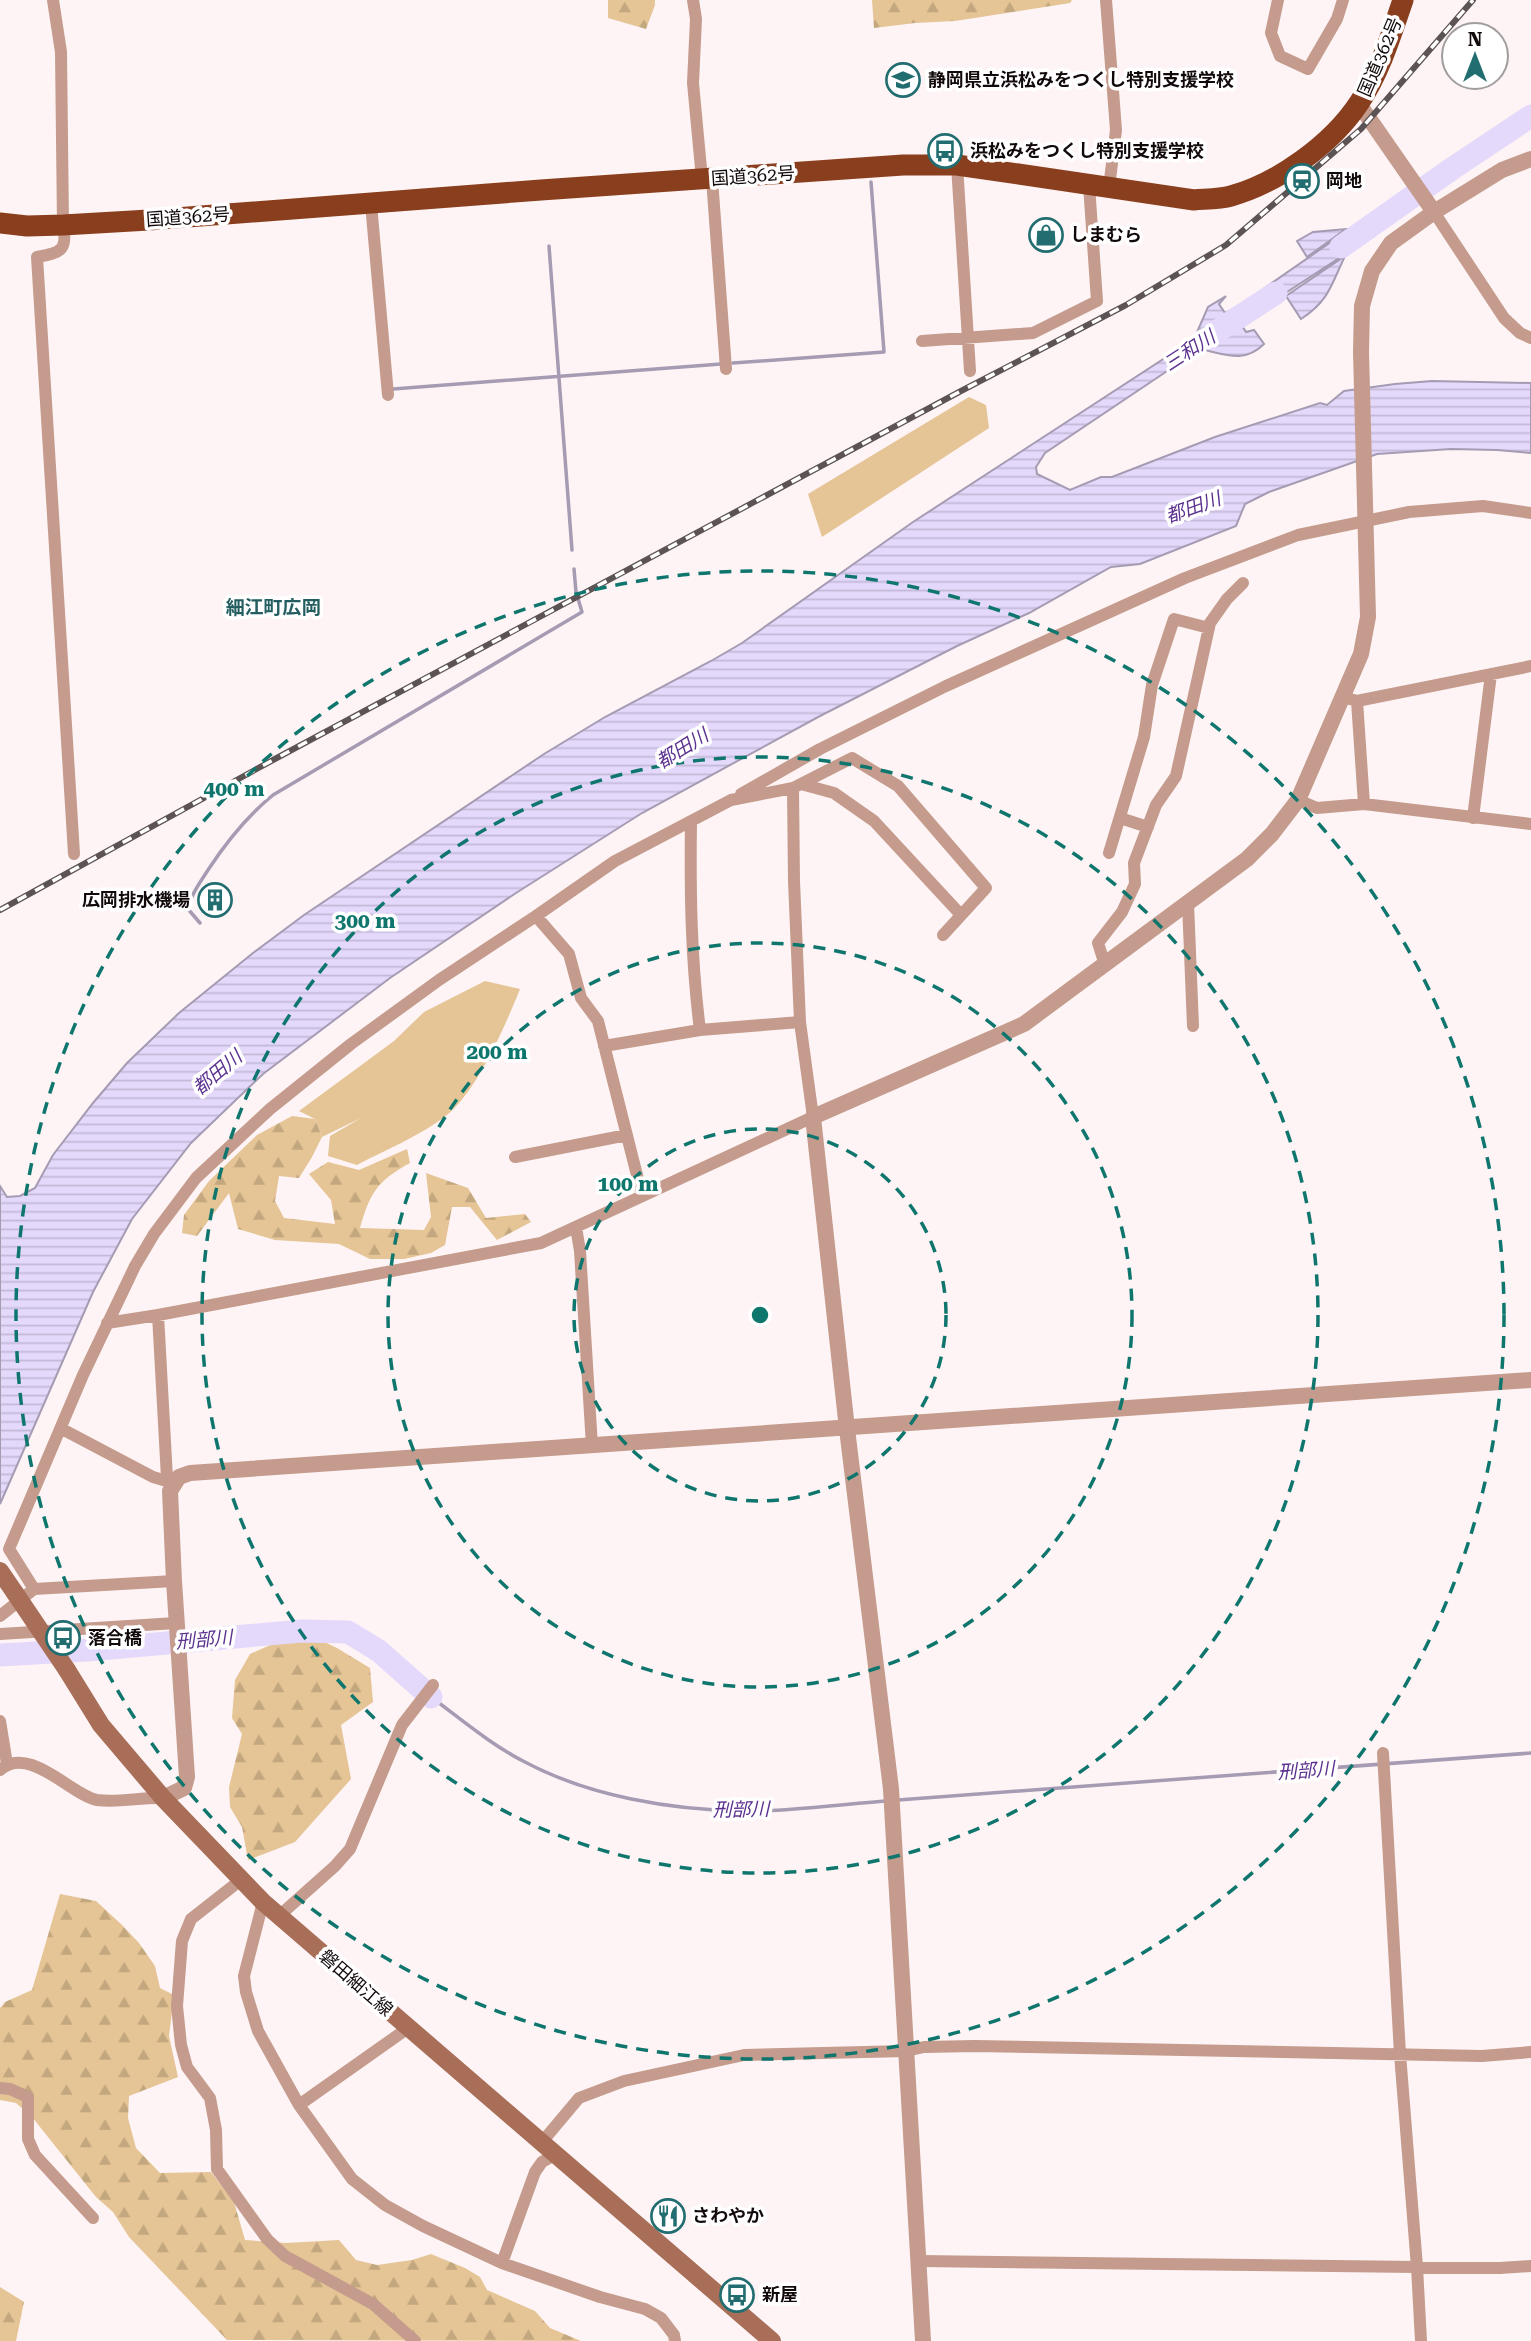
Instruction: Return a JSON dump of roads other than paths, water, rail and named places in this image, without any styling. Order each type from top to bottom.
[{"type":"highway","name":"国道362号","points":[[0,223],[27,226],[63,225],[903,165],[957,165],[1194,200],[1228,197],[1250,190],[1292,168],[1327,141],[1359,104],[1382,60],[1404,0]]},
{"type":"main road","name":"磐田細江線","points":[[0,1570],[101,1725],[163,1798],[263,1902],[772,2341]]},
{"type":"street","points":[[52,0],[61,52],[63,225],[66,238],[63,248],[54,254],[37,257],[74,854]]},
{"type":"street","points":[[693,0],[696,19],[693,83],[707,179],[726,369]]},
{"type":"street","points":[[922,341],[1032,333],[1097,301],[1099,186],[1116,130],[1106,0]]},
{"type":"street","points":[[1278,0],[1271,33],[1280,56],[1308,69],[1337,19],[1343,0]]},
{"type":"street","points":[[1359,104],[1504,318],[1520,333],[1531,338]]},
{"type":"street","points":[[107,1323],[541,1243],[813,1117],[1024,1024],[1247,859],[1272,834],[1298,800],[1350,699],[1361,654],[1368,617],[1362,306],[1372,271],[1391,243],[1431,208],[1502,170],[1531,159]]},
{"type":"street","points":[[957,165],[970,370]]},
{"type":"street","points":[[371,204],[388,395]]},
{"type":"street","points":[[34,1589],[9,1549],[107,1323],[154,1234],[196,1178],[270,1109],[351,1044],[439,980],[615,861],[820,749],[933,693],[1143,597],[1298,536],[1366,517],[1483,506],[1531,513]]},
{"type":"street","points":[[1105,965],[1098,943],[1122,912],[1135,884],[1135,863],[1156,805],[1176,776],[1209,628],[1227,599],[1243,583]]},
{"type":"street","points":[[1109,853],[1144,737],[1152,685],[1174,619],[1209,628]]},
{"type":"street","points":[[1350,699],[1531,666]]},
{"type":"street","points":[[1473,818],[1491,674]]},
{"type":"street","points":[[1350,699],[1364,804]]},
{"type":"street","points":[[731,800],[797,786],[852,758],[898,786],[986,888],[943,935]]},
{"type":"street","points":[[797,786],[834,793],[874,821],[961,915]]},
{"type":"street","points":[[797,786],[794,881],[800,1022],[891,1788],[923,2341]]},
{"type":"street","points":[[1298,800],[1317,808],[1364,804],[1531,824]]},
{"type":"street","points":[[1120,818],[1148,828]]},
{"type":"street","points":[[691,821],[692,968],[700,1030]]},
{"type":"street","points":[[1188,903],[1193,1026]]},
{"type":"street","points":[[536,916],[569,954],[581,998],[598,1021],[642,1195]]},
{"type":"street","points":[[604,1046],[700,1030],[800,1022]]},
{"type":"street","points":[[515,1157],[627,1135]]},
{"type":"street","points":[[576,1227],[580,1251],[592,1446]]},
{"type":"street","points":[[158,1315],[167,1478],[174,1483]]},
{"type":"street","points":[[0,1721],[3,1767],[22,1762],[40,1768],[95,1800],[163,1798],[184,1788],[187,1777],[170,1491],[179,1477],[190,1473],[1531,1380]]},
{"type":"street","points":[[62,1429],[153,1477],[174,1483]]},
{"type":"street","points":[[0,1616],[34,1589],[174,1581]]},
{"type":"street","points":[[0,1634],[176,1623]]},
{"type":"street","points":[[279,1916],[350,1849],[402,1725],[433,1685]]},
{"type":"street","points":[[1384,1753],[1400,2054],[1418,2267],[1421,2341]]},
{"type":"street","points":[[242,1880],[191,1919],[182,1941],[177,2006],[181,2045],[187,2067],[210,2098],[216,2130],[217,2169],[267,2239],[285,2256],[373,2304],[415,2341]]},
{"type":"street","points":[[263,1902],[244,1976],[258,2031],[299,2105],[352,2179],[385,2205],[502,2263],[600,2297],[645,2309],[662,2318],[675,2341]]},
{"type":"street","points":[[299,2105],[408,2028]]},
{"type":"street","points":[[502,2263],[535,2172],[579,2098],[624,2081],[744,2055],[906,2051],[924,2047],[974,2046],[1482,2056],[1531,2052]]},
{"type":"street","points":[[0,2088],[10,2089],[28,2097],[28,2139],[35,2155],[93,2218]]},
{"type":"street","points":[[919,2260],[1500,2268],[1531,2266]]},
{"type":"water","points":[[1373,224],[1354,238],[1347,253],[1261,309],[1261,312],[1256,315],[1246,301],[1351,228]]},
{"type":"water","points":[[1346,229],[1307,257],[1297,241],[1313,232]]},
{"type":"water","points":[[1345,256],[1324,299],[1301,319],[1286,296]]},
{"type":"water","name":"都田川","points":[[1226,296],[1219,304],[1225,313],[1235,308],[1243,320],[1241,324],[1246,332],[1254,330],[1264,344],[1242,356],[1200,349],[1045,453],[1036,467],[1037,474],[1070,490],[1101,477],[1112,477],[1215,437],[1320,403],[1327,405],[1344,391],[1432,381],[1531,383],[1531,453],[1451,449],[1377,454],[1269,492],[1245,504],[1236,526],[1140,564],[1111,567],[1029,613],[957,646],[820,716],[642,813],[390,978],[263,1074],[191,1143],[132,1219],[93,1292],[0,1504],[0,1186],[7,1197],[20,1196],[35,1188],[53,1155],[127,1063],[179,1013],[304,915],[544,754],[605,717],[742,643],[913,522],[1194,339],[1208,307]]},
{"type":"waterway","name":"三和川","points":[[1341,247],[1531,116]]},
{"type":"waterway","points":[[733,363],[884,352],[871,182]]},
{"type":"waterway","points":[[549,246],[572,550]]},
{"type":"waterway","name":"三和川","points":[[1216,332],[1276,293]]},
{"type":"waterway","points":[[393,389],[721,364]]},
{"type":"waterway","points":[[200,923],[188,909],[189,903],[222,849],[254,812],[273,795],[582,612],[576,592],[574,569]]},
{"type":"waterway","name":"刑部川","points":[[0,1655],[302,1631],[348,1632],[379,1651],[431,1697]]},
{"type":"waterway","name":"刑部川","points":[[431,1697],[487,1739],[523,1761],[575,1783],[630,1799],[687,1808],[744,1811],[887,1801]]},
{"type":"waterway","name":"刑部川","points":[[898,1800],[1531,1753]]},
{"type":"railway","points":[[0,910],[273,760],[1126,305],[1226,245],[1361,129],[1473,0]]},
{"type":"place","name":"静岡県立浜松みをつくし特別支援学校","points":[[903,80]]},
{"type":"place","name":"浜松みをつくし特別支援学校","points":[[945,151]]},
{"type":"place","name":"岡地","points":[[1302,181]]},
{"type":"place","name":"しまむら","points":[[1046,235]]},
{"type":"place","name":"広岡排水機場","points":[[215,900]]},
{"type":"place","name":"落合橋","points":[[63,1638]]},
{"type":"place","name":"さわやか","points":[[668,2216]]},
{"type":"place","name":"新屋","points":[[737,2295]]},
{"type":"district","name":"細江町広岡","points":[[273,607]]}]
